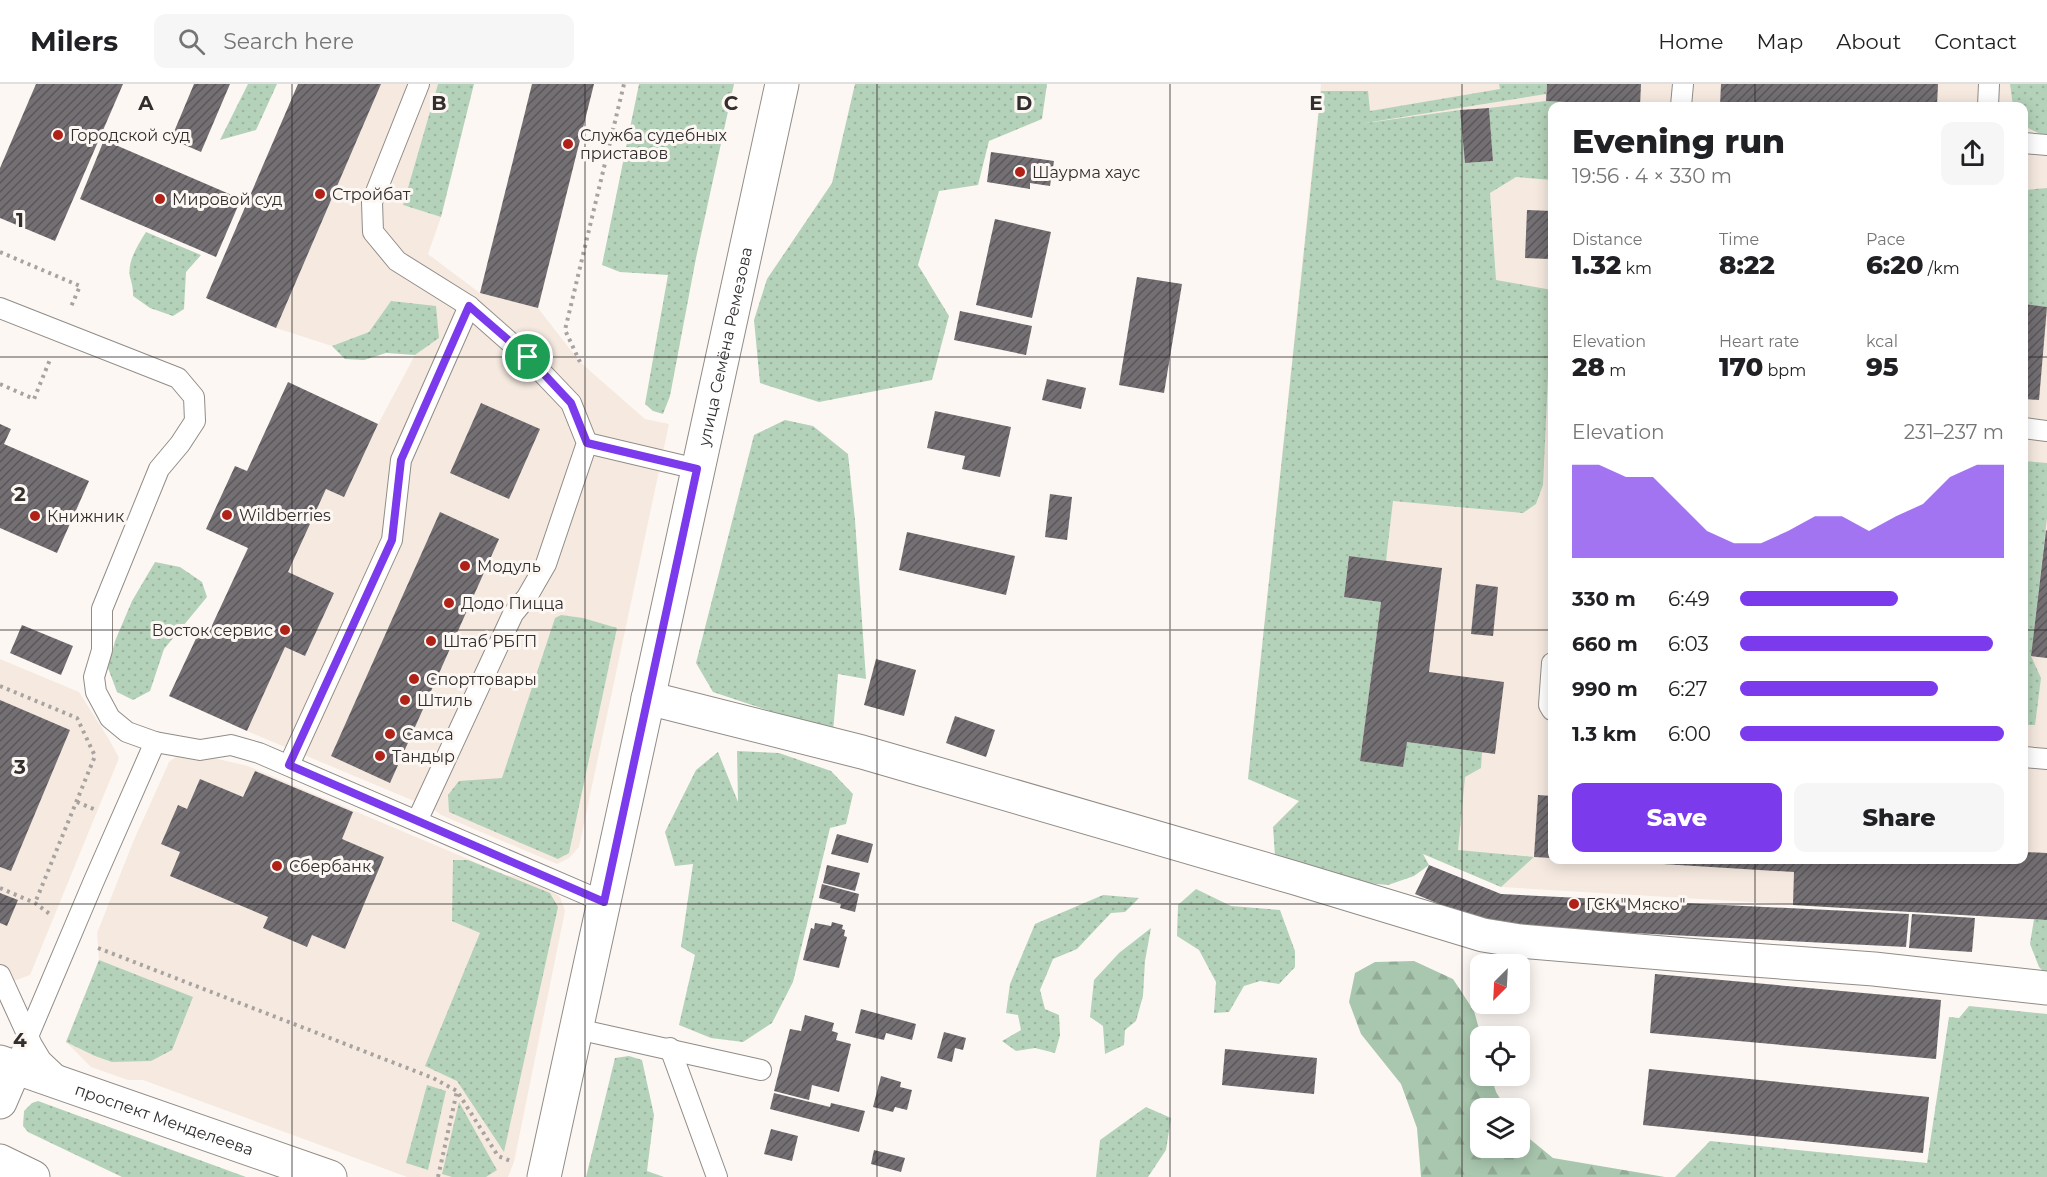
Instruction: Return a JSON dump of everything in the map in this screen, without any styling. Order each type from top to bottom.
[{"type":"main road","name":"улица Семёна Ремезова","points":[[534,1172],[554,1136],[782,84]]},
{"type":"main road","points":[[648,698],[862,752],[1482,935],[1520,941],[1874,969],[2047,988]]},
{"type":"main road","points":[[0,1102],[8,1065]]},
{"type":"main road","name":"проспект Менделеева","points":[[8,1065],[330,1177]]},
{"type":"main road","points":[[0,1161],[33,1177]]},
{"type":"lane","points":[[417,821],[513,614],[527,597],[546,564],[587,443],[571,403],[528,357],[469,306],[397,261],[373,232],[372,202],[419,84]]},
{"type":"lane","points":[[1681,102],[1683,84]]},
{"type":"lane","points":[[1988,102],[1989,84]]},
{"type":"lane","points":[[2028,143],[2047,145]]},
{"type":"lane","points":[[289,765],[392,540],[401,460],[469,306]]},
{"type":"lane","points":[[0,308],[178,378],[194,397],[195,422],[159,469],[102,609],[102,650],[94,677],[96,692],[110,718],[127,732],[155,742],[200,750],[231,745],[259,753],[604,902]]},
{"type":"lane","points":[[2028,429],[2047,431]]},
{"type":"lane","points":[[587,443],[697,469]]},
{"type":"lane","points":[[8,1065],[28,1035],[155,742]]},
{"type":"lane","points":[[2028,757],[2047,759]]},
{"type":"lane","points":[[0,975],[41,1060],[59,1077],[86,1093]]},
{"type":"lane","points":[[577,1029],[761,1070]]},
{"type":"lane","points":[[670,1048],[717,1177]]},
{"type":"path","points":[[580,362],[566,330],[624,84]]},
{"type":"path","points":[[0,252],[80,286],[68,315]]},
{"type":"path","points":[[0,384],[34,399],[53,353]]},
{"type":"path","points":[[0,686],[77,718],[95,756],[35,903]]},
{"type":"path","points":[[77,802],[98,811]]},
{"type":"path","points":[[0,888],[35,903],[54,917]]},
{"type":"path","points":[[98,948],[433,1078],[457,1091],[498,1156],[534,1172]]},
{"type":"path","points":[[438,1177],[457,1091]]},
{"type":"shaded area","points":[[381,84],[438,84],[403,205],[441,217],[428,254],[480,293],[538,308],[580,362],[645,419],[669,424],[579,847],[569,858],[557,864],[247,731],[285,647],[305,656],[334,593],[288,572],[326,489],[344,496],[378,424],[415,355],[439,338],[369,332],[332,346],[276,328]]},
{"type":"shaded area","points":[[1321,84],[2047,84],[2047,920],[1501,887],[1248,779]]},
{"type":"shaded area","points":[[0,659],[79,692],[119,758],[30,975],[0,986]]},
{"type":"shaded area","points":[[205,756],[248,766],[506,875],[518,876],[544,885],[560,897],[565,911],[514,1162],[508,1177],[407,1177],[143,1080],[128,1080],[91,1067],[66,1042],[99,960],[97,933],[133,842],[169,762],[176,757]]},
{"type":"green space","points":[[248,84],[277,84],[256,130],[220,140]]},
{"type":"green space","points":[[438,84],[474,84],[441,217],[403,205]]},
{"type":"green space","points":[[639,84],[734,84],[696,258],[670,396],[663,414],[653,411],[645,404],[668,275],[620,272],[602,265]]},
{"type":"green space","points":[[855,84],[1047,84],[1042,119],[989,141],[978,185],[939,191],[918,265],[949,316],[932,380],[819,402],[760,383],[754,320],[767,279],[832,183]]},
{"type":"green space","points":[[1499,84],[1547,84],[1546,94],[1359,124],[1460,110],[1465,163],[1493,161],[1489,108],[1546,101],[1570,102],[1548,102],[1548,180],[1516,177],[1490,193],[1496,280],[1548,289],[1548,377],[1543,485],[1536,504],[1523,513],[1393,501],[1386,561],[1349,556],[1344,596],[1381,602],[1360,761],[1407,742],[1482,752],[1481,768],[1465,777],[1458,850],[1534,857],[1501,887],[1423,854],[1429,865],[1414,876],[1388,885],[1330,880],[1275,856],[1273,827],[1299,801],[1248,779],[1321,91],[1368,91],[1370,111],[1500,89]]},
{"type":"green space","points":[[2010,84],[2047,84],[2047,134],[2040,134],[2028,128],[2028,102],[2012,102]]},
{"type":"green space","points":[[2047,188],[2047,307],[2028,305],[2028,190]]},
{"type":"green space","points":[[146,232],[201,255],[186,272],[184,309],[173,316],[150,308],[133,296],[130,265]]},
{"type":"green space","points":[[391,301],[436,306],[439,338],[415,355],[386,353],[364,360],[345,359],[332,346],[369,332]]},
{"type":"green space","points":[[785,420],[813,426],[848,454],[866,679],[838,674],[833,732],[713,692],[696,663],[754,435]]},
{"type":"green space","points":[[2028,461],[2047,463],[2047,518],[2031,656],[2041,678],[2035,725],[2028,725]]},
{"type":"green space","points":[[155,562],[180,567],[202,582],[207,597],[164,649],[150,691],[133,700],[117,692],[108,668],[115,641],[132,601]]},
{"type":"green space","points":[[561,615],[583,618],[617,628],[569,853],[558,859],[449,812],[448,795],[459,781],[502,778],[555,618]]},
{"type":"green space","points":[[737,751],[779,753],[831,771],[853,794],[846,824],[830,828],[793,982],[772,1023],[743,1042],[711,1038],[679,1025],[695,955],[681,947],[693,864],[675,866],[665,832],[696,770],[718,752],[738,802]]},
{"type":"green space","points":[[453,860],[468,860],[550,893],[558,907],[504,1152],[457,1081],[425,1066],[480,933],[452,921]]},
{"type":"green space","points":[[1196,889],[1231,906],[1280,910],[1295,951],[1295,967],[1279,984],[1260,981],[1244,986],[1229,1012],[1214,1013],[1216,982],[1199,950],[1177,936],[1178,905]]},
{"type":"green space","points":[[1103,895],[1139,898],[1125,912],[1111,913],[1077,949],[1053,959],[1040,990],[1045,1009],[1059,1015],[1060,1035],[1055,1053],[1035,1048],[1016,1051],[1002,1041],[1021,1030],[1018,1015],[1006,1013],[1010,984],[1035,924]]},
{"type":"green space","points":[[2034,919],[2047,920],[2047,975],[2039,967],[2030,944]]},
{"type":"green space","points":[[1151,928],[1145,961],[1143,996],[1136,1021],[1125,1030],[1124,1045],[1105,1054],[1103,1026],[1090,1017],[1094,980],[1119,953]]},
{"type":"green space","points":[[99,960],[193,997],[172,1050],[151,1061],[112,1062],[66,1042]]},
{"type":"green space","points":[[1414,961],[1453,979],[1470,1005],[1470,1014],[1475,1014],[1478,1026],[1470,1026],[1470,1086],[1494,1086],[1500,1098],[1470,1098],[1470,1158],[1530,1158],[1530,1139],[1553,1158],[1665,1177],[1421,1177],[1417,1128],[1401,1084],[1361,1034],[1349,1002],[1355,973],[1375,962]]},
{"type":"green space","points":[[1969,1006],[2047,1014],[2047,1177],[1675,1177],[1710,1141],[1927,1163],[1949,1017],[1959,1018]]},
{"type":"green space","points":[[629,1056],[642,1060],[654,1115],[647,1171],[664,1177],[586,1177],[615,1058]]},
{"type":"green space","points":[[427,1085],[446,1091],[428,1170],[406,1163]]},
{"type":"green space","points":[[38,1101],[246,1177],[122,1177],[28,1132],[23,1126],[24,1111],[32,1103]]},
{"type":"green space","points":[[459,1102],[497,1170],[486,1177],[452,1177],[442,1174]]},
{"type":"green space","points":[[1146,1107],[1171,1118],[1166,1150],[1148,1177],[1096,1177],[1100,1140]]},
{"type":"building","points":[[36,84],[123,84],[55,241],[0,218],[0,168]]},
{"type":"building","points":[[194,84],[230,84],[201,152],[171,139]]},
{"type":"building","points":[[298,84],[381,84],[276,328],[206,298]]},
{"type":"building","points":[[532,84],[594,84],[538,308],[480,293]]},
{"type":"building","points":[[1547,84],[1641,84],[1640,102],[1546,101]]},
{"type":"building","points":[[1721,84],[1938,84],[1937,102],[1720,102]]},
{"type":"building","points":[[1489,108],[1493,161],[1465,163],[1460,110]]},
{"type":"building","name":"Мировой суд","points":[[104,140],[241,199],[216,257],[80,199]]},
{"type":"building","name":"Шаурма хаус","points":[[991,152],[1054,161],[1050,186],[1030,183],[1030,189],[987,182]]},
{"type":"building","points":[[1527,210],[1548,211],[1548,259],[1525,258]]},
{"type":"building","points":[[995,219],[1051,232],[1032,318],[976,305]]},
{"type":"building","points":[[1137,277],[1182,284],[1164,393],[1119,385]]},
{"type":"building","points":[[2028,305],[2047,307],[2039,400],[2028,399]]},
{"type":"building","points":[[960,311],[1032,326],[1026,355],[954,340]]},
{"type":"building","points":[[1047,379],[1086,388],[1081,409],[1042,400]]},
{"type":"building","points":[[288,382],[378,424],[344,497],[326,489],[288,572],[334,593],[305,656],[285,647],[247,731],[169,696],[200,630],[208,634],[248,548],[206,529],[235,466],[247,471]]},
{"type":"building","points":[[481,403],[540,429],[509,499],[450,473]]},
{"type":"building","points":[[935,411],[1011,427],[1000,477],[962,469],[965,456],[927,448]]},
{"type":"building","points":[[0,424],[11,429],[4,444],[89,481],[57,553],[0,528]]},
{"type":"building","points":[[1050,494],[1072,497],[1067,540],[1045,537]]},
{"type":"building","points":[[440,512],[499,539],[390,783],[331,756]]},
{"type":"building","points":[[2047,531],[2047,658],[2031,656]]},
{"type":"building","points":[[907,532],[1015,556],[1006,595],[899,570]]},
{"type":"building","points":[[1349,556],[1442,568],[1429,672],[1504,682],[1495,754],[1407,742],[1403,767],[1360,761],[1381,602],[1344,597]]},
{"type":"building","points":[[1476,584],[1498,587],[1493,636],[1471,634]]},
{"type":"building","points":[[22,625],[73,646],[61,675],[10,653]]},
{"type":"building","points":[[876,659],[916,670],[904,716],[864,705]]},
{"type":"building","points":[[0,700],[70,730],[11,871],[0,867]]},
{"type":"building","points":[[955,716],[995,730],[986,757],[946,743]]},
{"type":"building","name":"Сбербанк","points":[[255,771],[353,812],[342,839],[384,857],[345,949],[312,935],[307,947],[263,928],[268,917],[170,876],[180,852],[161,844],[178,805],[187,809],[200,779],[243,797]]},
{"type":"building","points":[[1538,795],[1548,796],[1548,858],[1534,857]]},
{"type":"building","points":[[837,834],[873,844],[868,863],[831,854]]},
{"type":"building","points":[[2028,852],[2047,853],[2047,920],[1793,905],[1794,872],[1663,864],[2028,864]]},
{"type":"building","points":[[827,865],[860,873],[855,891],[823,883]]},
{"type":"building","name":"ГСК \"Мяско\"","points":[[1429,865],[1501,894],[1909,914],[1906,947],[1492,926],[1415,894]]},
{"type":"building","points":[[822,884],[859,894],[855,912],[840,908],[841,904],[819,898]]},
{"type":"building","points":[[0,893],[18,900],[7,926],[0,923]]},
{"type":"building","points":[[1912,914],[1975,918],[1972,952],[1909,948]]},
{"type":"building","points":[[832,922],[843,925],[844,936],[847,937],[839,968],[803,960],[811,928],[814,929],[815,923],[831,926]]},
{"type":"building","points":[[1655,974],[1941,1000],[1936,1059],[1650,1033]]},
{"type":"building","points":[[861,1009],[916,1024],[912,1040],[886,1033],[884,1040],[855,1033]]},
{"type":"building","points":[[805,1015],[834,1023],[832,1031],[838,1033],[836,1040],[851,1044],[839,1092],[812,1085],[809,1100],[774,1091],[790,1029],[801,1031]]},
{"type":"building","points":[[944,1032],[966,1038],[963,1050],[955,1048],[952,1062],[937,1058]]},
{"type":"building","points":[[1225,1049],[1317,1058],[1314,1094],[1222,1085]]},
{"type":"building","points":[[1649,1069],[1929,1097],[1923,1153],[1643,1125]]},
{"type":"building","points":[[881,1076],[901,1082],[900,1087],[912,1090],[907,1110],[895,1107],[893,1112],[873,1107]]},
{"type":"building","points":[[774,1093],[830,1107],[831,1103],[865,1111],[859,1132],[770,1109]]},
{"type":"building","points":[[771,1129],[798,1136],[792,1161],[764,1154]]},
{"type":"building","points":[[874,1150],[905,1158],[901,1172],[871,1164]]},
{"type":"place","name":"Городской суд","points":[[58,135]]},
{"type":"place","name":"Служба судебных приставов","points":[[568,144]]},
{"type":"place","name":"Шаурма хаус","points":[[1020,172]]},
{"type":"place","name":"Стройбат","points":[[320,194]]},
{"type":"place","name":"Мировой суд","points":[[160,199]]},
{"type":"place","name":"Wildberries","points":[[227,515]]},
{"type":"place","name":"Книжник","points":[[35,516]]},
{"type":"place","name":"Модуль","points":[[465,566]]},
{"type":"place","name":"Додо Пицца","points":[[449,603]]},
{"type":"place","name":"Восток сервис","points":[[285,630]]},
{"type":"place","name":"Штаб РБГП","points":[[431,641]]},
{"type":"place","name":"Спорттовары","points":[[414,679]]},
{"type":"place","name":"Штиль","points":[[405,700]]},
{"type":"place","name":"Самса","points":[[390,734]]},
{"type":"place","name":"Тандыр","points":[[380,756]]},
{"type":"place","name":"Сбербанк","points":[[277,866]]},
{"type":"place","name":"ГСК \"Мяско\"","points":[[1574,904]]},
{"type":"route","points":[[469,306],[528,357],[571,403],[587,443],[697,469],[604,902],[289,765],[392,540],[401,460],[469,306]]}]
